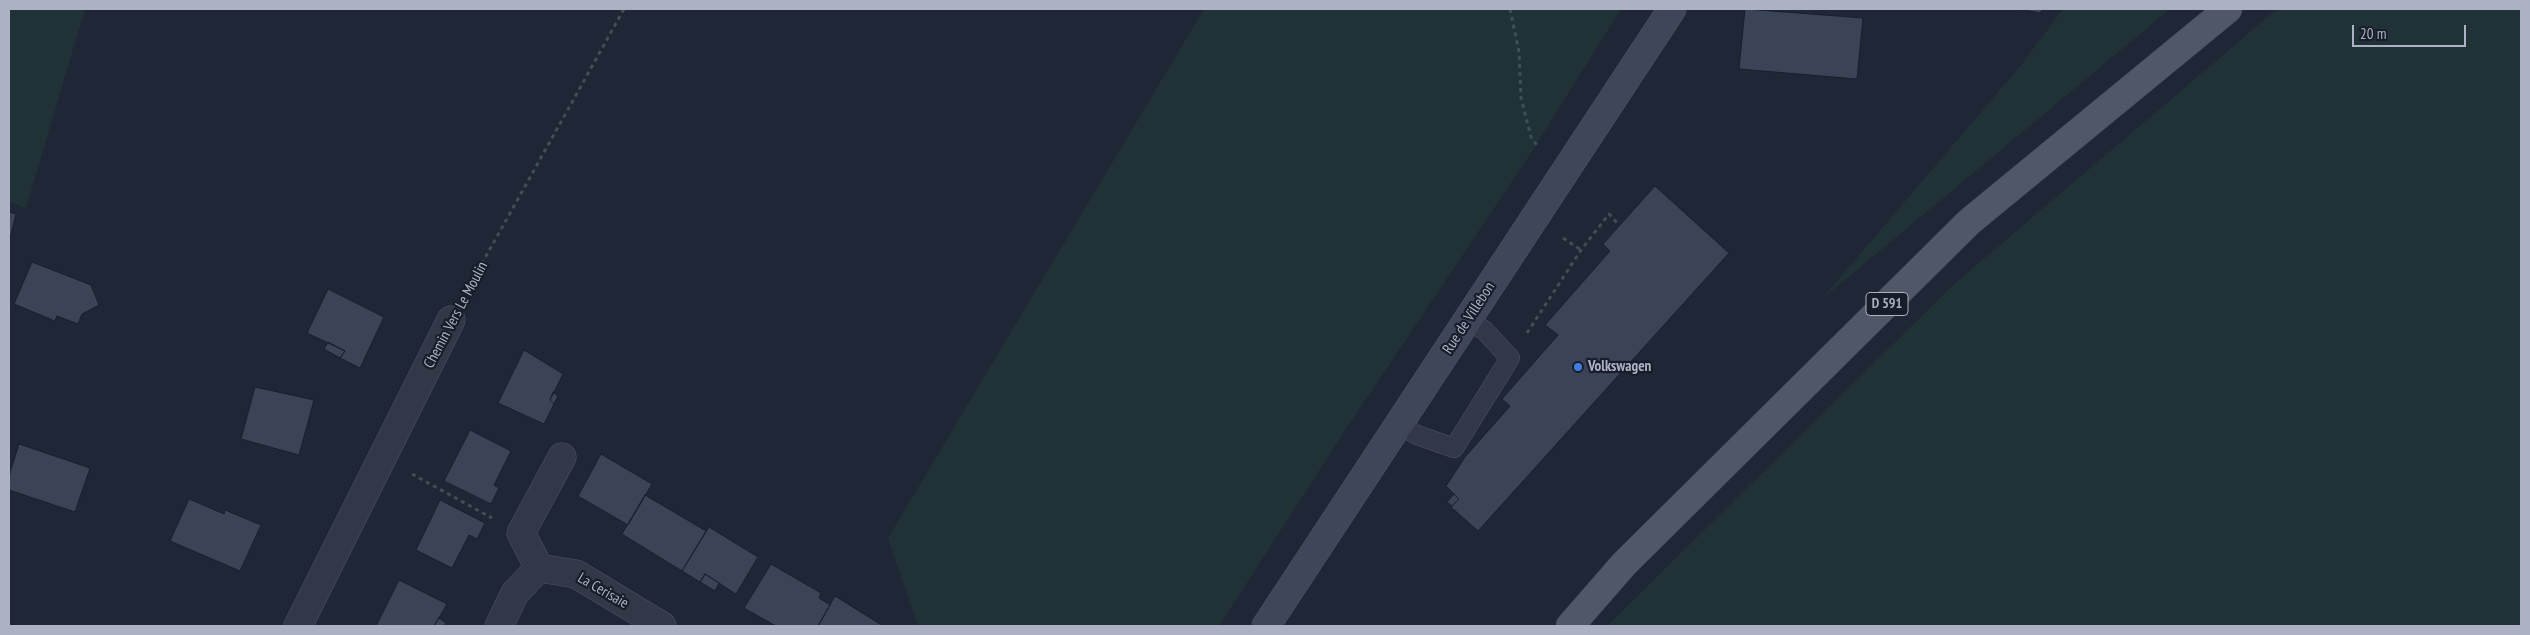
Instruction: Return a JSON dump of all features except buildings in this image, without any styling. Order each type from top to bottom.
[{"type":"main road","name":"Rue de Villebon","points":[[1266,626],[1672,9]]},
{"type":"main road","name":"D 591","points":[[1570,626],[1624,564],[1969,222],[2228,9]]},
{"type":"street","name":"Chemin Vers Le Moulin","points":[[298,626],[451,320]]},
{"type":"street","points":[[500,626],[515,593],[539,568],[522,534],[562,457]]},
{"type":"street","name":"La Cerisaie","points":[[539,568],[576,574],[662,626]]},
{"type":"lane","points":[[1399,424],[1417,435],[1454,448],[1510,358],[1485,331],[1468,319]]},
{"type":"path","name":"Chemin Vers Le Moulin","points":[[451,320],[624,9]]},
{"type":"path","points":[[1510,9],[1519,52],[1521,98],[1531,137],[1561,179]]},
{"type":"path","points":[[1510,358],[1581,250],[1609,214],[1619,225]]},
{"type":"path","points":[[1561,237],[1581,250]]},
{"type":"path","points":[[382,458],[522,534]]},
{"type":"shaded area","points":[[9,9],[85,9],[26,208],[9,202]]},
{"type":"shaded area","points":[[1204,9],[1621,9],[1527,159],[1344,432],[1219,626],[918,626],[888,538]]},
{"type":"shaded area","points":[[2063,9],[2170,9],[1822,299],[2021,65]]},
{"type":"shaded area","points":[[2277,9],[2521,9],[2521,626],[1607,626],[1953,285]]},
{"type":"place","name":"Volkswagen","points":[[1578,367]]}]
